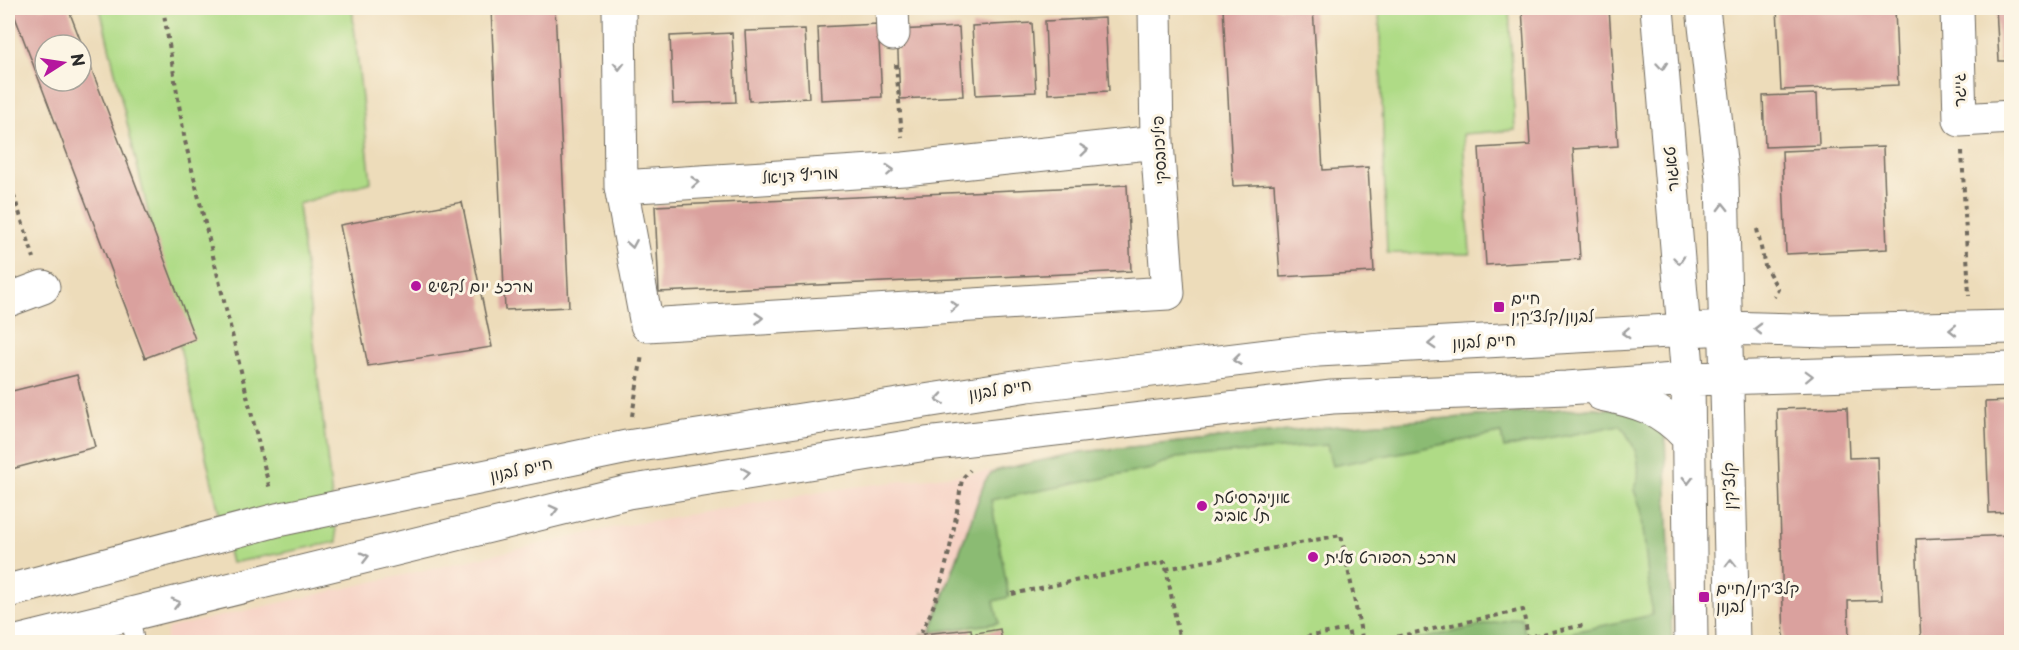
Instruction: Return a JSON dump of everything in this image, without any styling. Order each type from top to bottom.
[{"type":"main road","points":[[619,8],[621,186],[646,325]]},
{"type":"main road","name":"פיליכובסקי","points":[[646,325],[1168,293],[1157,142],[1155,8]]},
{"type":"main road","name":"טאגור","points":[[1658,8],[1685,330]]},
{"type":"main road","points":[[1703,8],[1722,178],[1725,328]]},
{"type":"main road","name":"גייגר","points":[[1957,8],[1960,120],[2012,117]]},
{"type":"main road","name":"מוריץ דניאל","points":[[621,186],[904,169],[1157,142]]},
{"type":"main road","points":[[8,300],[44,287]]},
{"type":"main road","name":"חיים לבנון","points":[[8,591],[277,520],[627,447],[1028,385],[1318,350],[1725,328],[1828,331],[2012,327]]},
{"type":"main road","name":"קלצ'קין","points":[[1725,328],[1733,642]]},
{"type":"main road","points":[[1685,330],[1688,379],[1691,642]]},
{"type":"main road","points":[[17,642],[133,629],[628,492],[906,447],[1332,397],[1567,388],[1688,379],[2012,369]]},
{"type":"main road","points":[[1567,388],[1630,400],[1656,410],[1674,422],[1687,436]]},
{"type":"path","points":[[163,8],[185,141],[277,520]]},
{"type":"path","points":[[892,21],[904,169]]},
{"type":"path","points":[[1960,120],[1970,329]]},
{"type":"path","points":[[8,178],[44,287]]},
{"type":"path","points":[[627,447],[646,325]]},
{"type":"path","points":[[920,642],[919,636],[931,612],[949,557],[963,479],[978,466]]},
{"type":"path","points":[[1166,569],[1341,535],[1363,642]]},
{"type":"path","points":[[1012,594],[1165,562],[1180,642]]},
{"type":"path","points":[[1371,642],[1522,610],[1528,637],[1584,625]]},
{"type":"path","points":[[1280,642],[1348,629],[1351,642]]},
{"type":"shaded area","name":"מרכז הספורט עלית","points":[[1592,408],[1672,642],[165,642],[168,628],[621,526],[851,487],[998,470],[1082,452],[1339,426]]},
{"type":"green space","points":[[100,8],[352,8],[371,182],[298,204],[337,542],[231,563]]},
{"type":"green space","points":[[1379,8],[1509,8],[1515,130],[1463,134],[1470,254],[1387,253]]},
{"type":"green space","name":"מרכז הספורט עלית","points":[[1592,408],[1641,412],[1672,642],[923,642],[922,634],[930,633],[985,481],[991,473],[998,470],[1082,452],[1339,426]]},
{"type":"green space","points":[[1592,408],[1641,412],[1665,434],[1672,642],[1527,642],[1652,615],[1641,509],[1634,490],[1639,472],[1637,456],[1620,425],[1504,448],[1501,433],[1332,466],[1327,445],[1176,458],[1151,469],[991,500],[1009,597],[994,601],[999,623],[931,632],[985,481],[991,473],[998,470],[1082,452],[1339,426]]},
{"type":"green space","points":[[1521,617],[1527,642],[1407,642]]},
{"type":"building","points":[[68,8],[78,33],[33,33],[33,64],[12,9]]},
{"type":"building","points":[[491,8],[555,8],[569,307],[505,310]]},
{"type":"building","points":[[777,8],[842,8],[842,10],[777,13]]},
{"type":"building","points":[[1223,8],[1313,8],[1323,170],[1368,167],[1374,272],[1280,277],[1274,184],[1233,186]]},
{"type":"building","points":[[1522,8],[1609,8],[1618,146],[1573,149],[1580,259],[1486,265],[1479,148],[1530,145]]},
{"type":"building","points":[[1777,8],[1895,8],[1898,85],[1781,90]]},
{"type":"building","points":[[1996,8],[2012,8],[2012,61],[1999,61]]},
{"type":"building","points":[[1105,18],[1109,91],[1048,94],[1045,21]]},
{"type":"building","points":[[1032,23],[1036,92],[976,95],[972,26]]},
{"type":"building","points":[[878,24],[882,97],[821,100],[818,27]]},
{"type":"building","points":[[959,27],[963,96],[900,99],[897,30]]},
{"type":"building","points":[[805,29],[809,98],[749,101],[745,31]]},
{"type":"building","points":[[732,33],[736,102],[673,104],[670,36]]},
{"type":"building","points":[[93,73],[195,339],[145,358],[44,93],[93,93]]},
{"type":"building","points":[[1817,94],[1819,145],[1765,147],[1763,96]]},
{"type":"building","points":[[1883,147],[1887,249],[1786,254],[1782,151]]},
{"type":"building","points":[[1127,185],[1131,271],[659,292],[655,206]]},
{"type":"building","name":"מרכז יום לקשיש","points":[[462,202],[492,347],[368,366],[340,225]]},
{"type":"building","points":[[77,375],[95,447],[8,470],[8,392]]},
{"type":"building","points":[[2012,401],[2012,512],[1989,513],[1985,402]]},
{"type":"building","points":[[1847,407],[1849,458],[1877,457],[1882,600],[1848,601],[1849,642],[1784,642],[1777,409]]},
{"type":"building","points":[[2012,535],[2012,642],[1921,642],[1916,539]]},
{"type":"building","points":[[971,629],[973,642],[924,642],[923,634]]},
{"type":"building","points":[[1000,629],[1002,642],[978,642],[976,633]]},
{"type":"place","name":"מרכז יום לקשיש","points":[[416,286]]},
{"type":"place","name":"חיים לבנון/קלצ׳קין","points":[[1499,307]]},
{"type":"place","name":"אוניברסיטת תל אביב","points":[[1202,506]]},
{"type":"place","name":"מרכז הספורט עלית","points":[[1313,557]]},
{"type":"place","name":"קלצ׳קין/חיים לבנון","points":[[1704,597]]}]
